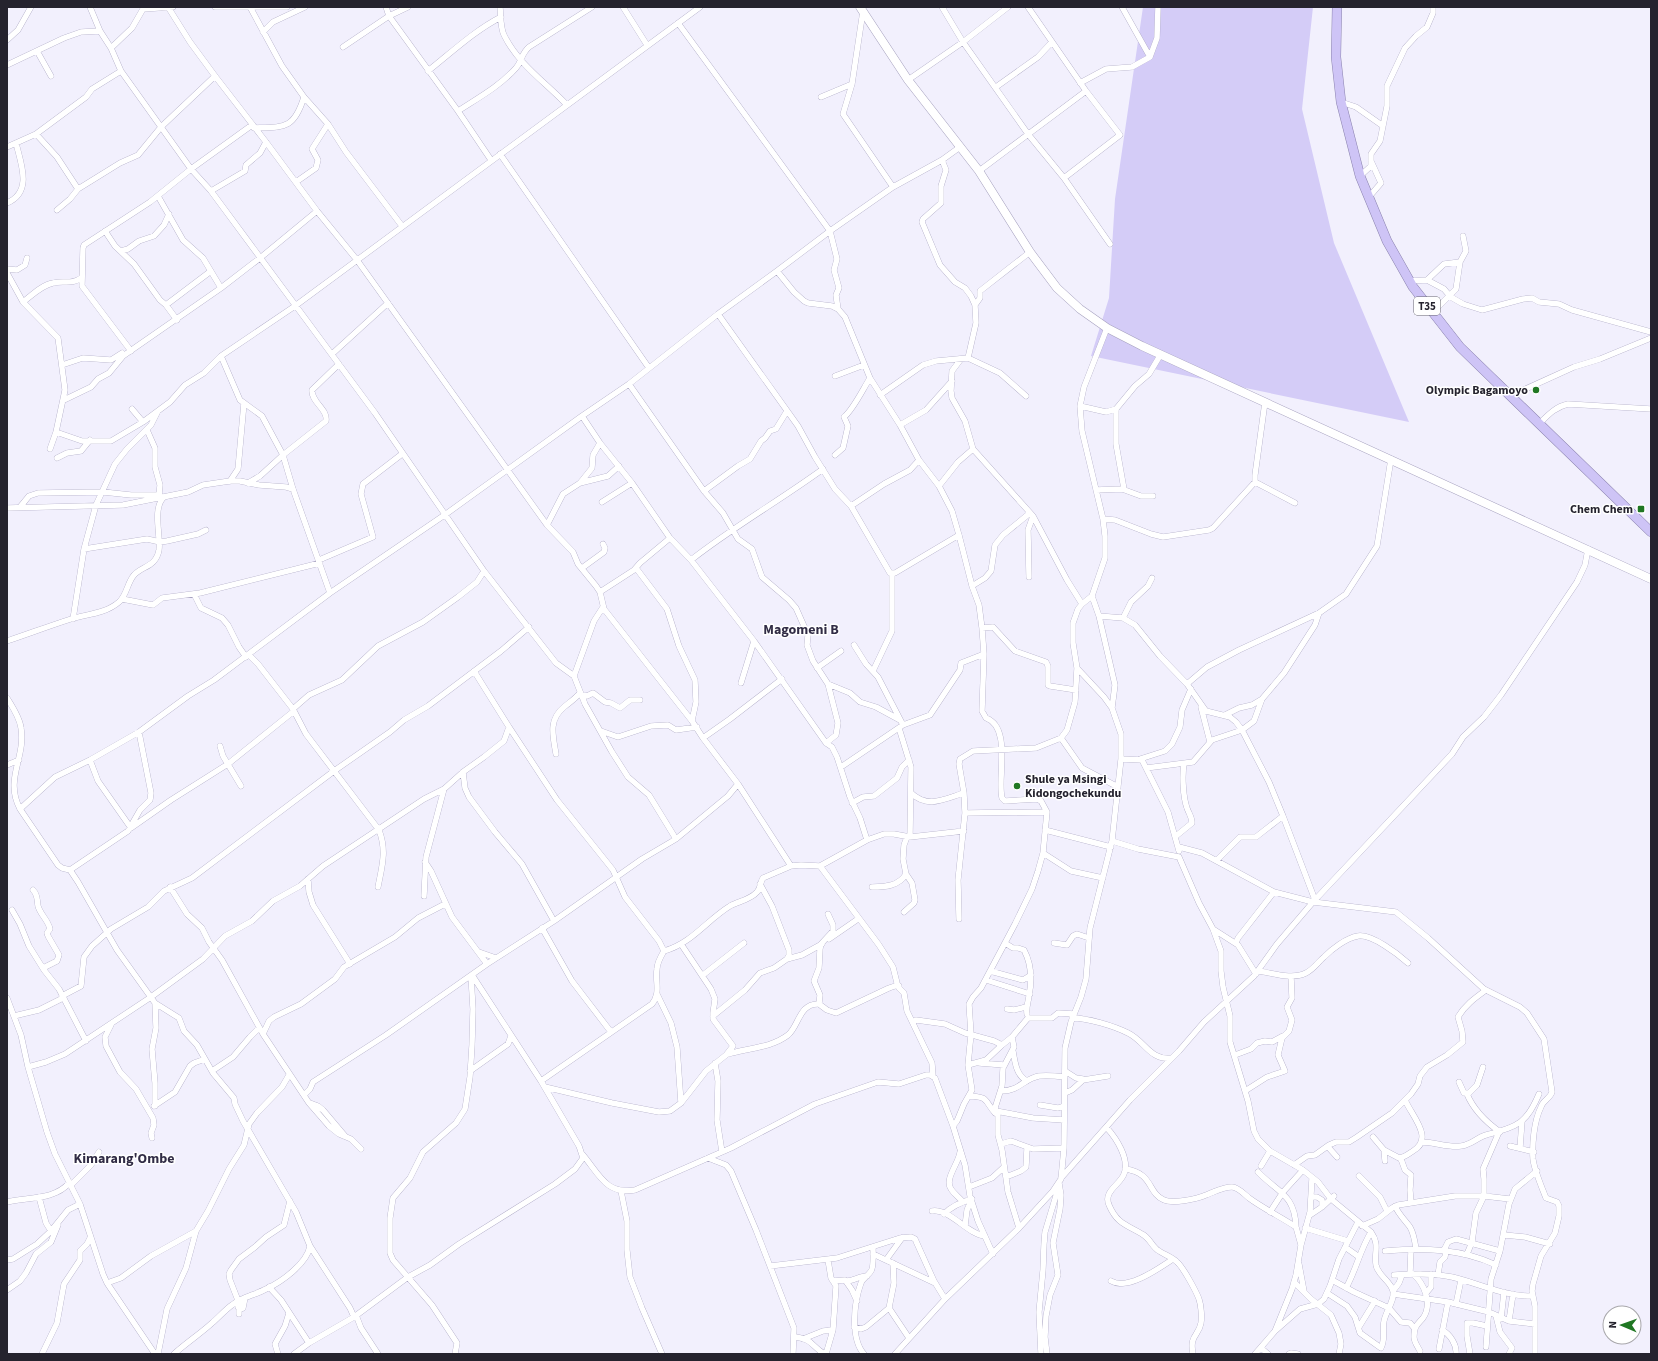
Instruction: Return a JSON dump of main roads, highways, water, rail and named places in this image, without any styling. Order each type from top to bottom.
[{"type":"highway","name":"T35","points":[[1336,7],[1336,57],[1341,102],[1360,176],[1387,240],[1410,281],[1432,313],[1460,347],[1651,532]]},
{"type":"main road","points":[[862,9],[908,80],[979,171],[1030,252],[1057,288],[1080,309],[1107,328],[1161,354],[1651,578]]},
{"type":"place","name":"Olympic Bagamoyo","points":[[1536,390]]},
{"type":"place","name":"Chem Chem","points":[[1641,509]]},
{"type":"place","name":"Shule ya Msingi Kidongochekundu","points":[[1017,786]]},
{"type":"district","name":"Magomeni B","points":[[801,629]]},
{"type":"district","name":"Kimarang'Ombe","points":[[124,1158]]}]
